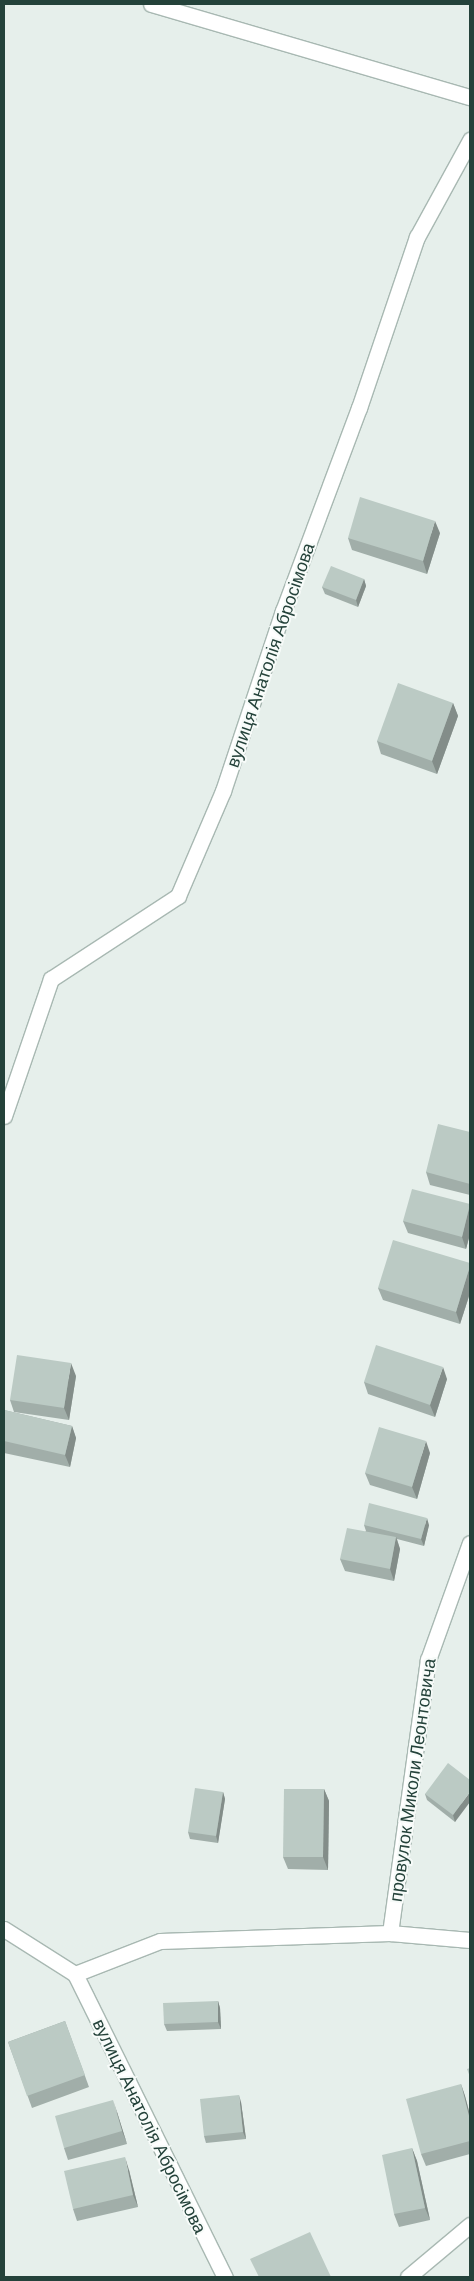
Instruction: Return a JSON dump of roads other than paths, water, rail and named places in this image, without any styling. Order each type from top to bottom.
[{"type":"street","points":[[151,4],[470,97]]},
{"type":"street","name":"вулиця Анатолія Абросімова","points":[[4,1116],[51,979],[178,896],[222,791],[283,611],[359,408],[416,237],[470,140]]},
{"type":"street","name":"провулок Миколи Леонтовича","points":[[390,1933],[428,1660],[470,1543]]},
{"type":"street","points":[[4,1929],[75,1974],[160,1940],[390,1933],[470,1940]]},
{"type":"street","name":"вулиця Анатолія Абросімова","points":[[75,1974],[224,2277]]},
{"type":"street","points":[[408,2277],[470,2225]]}]
